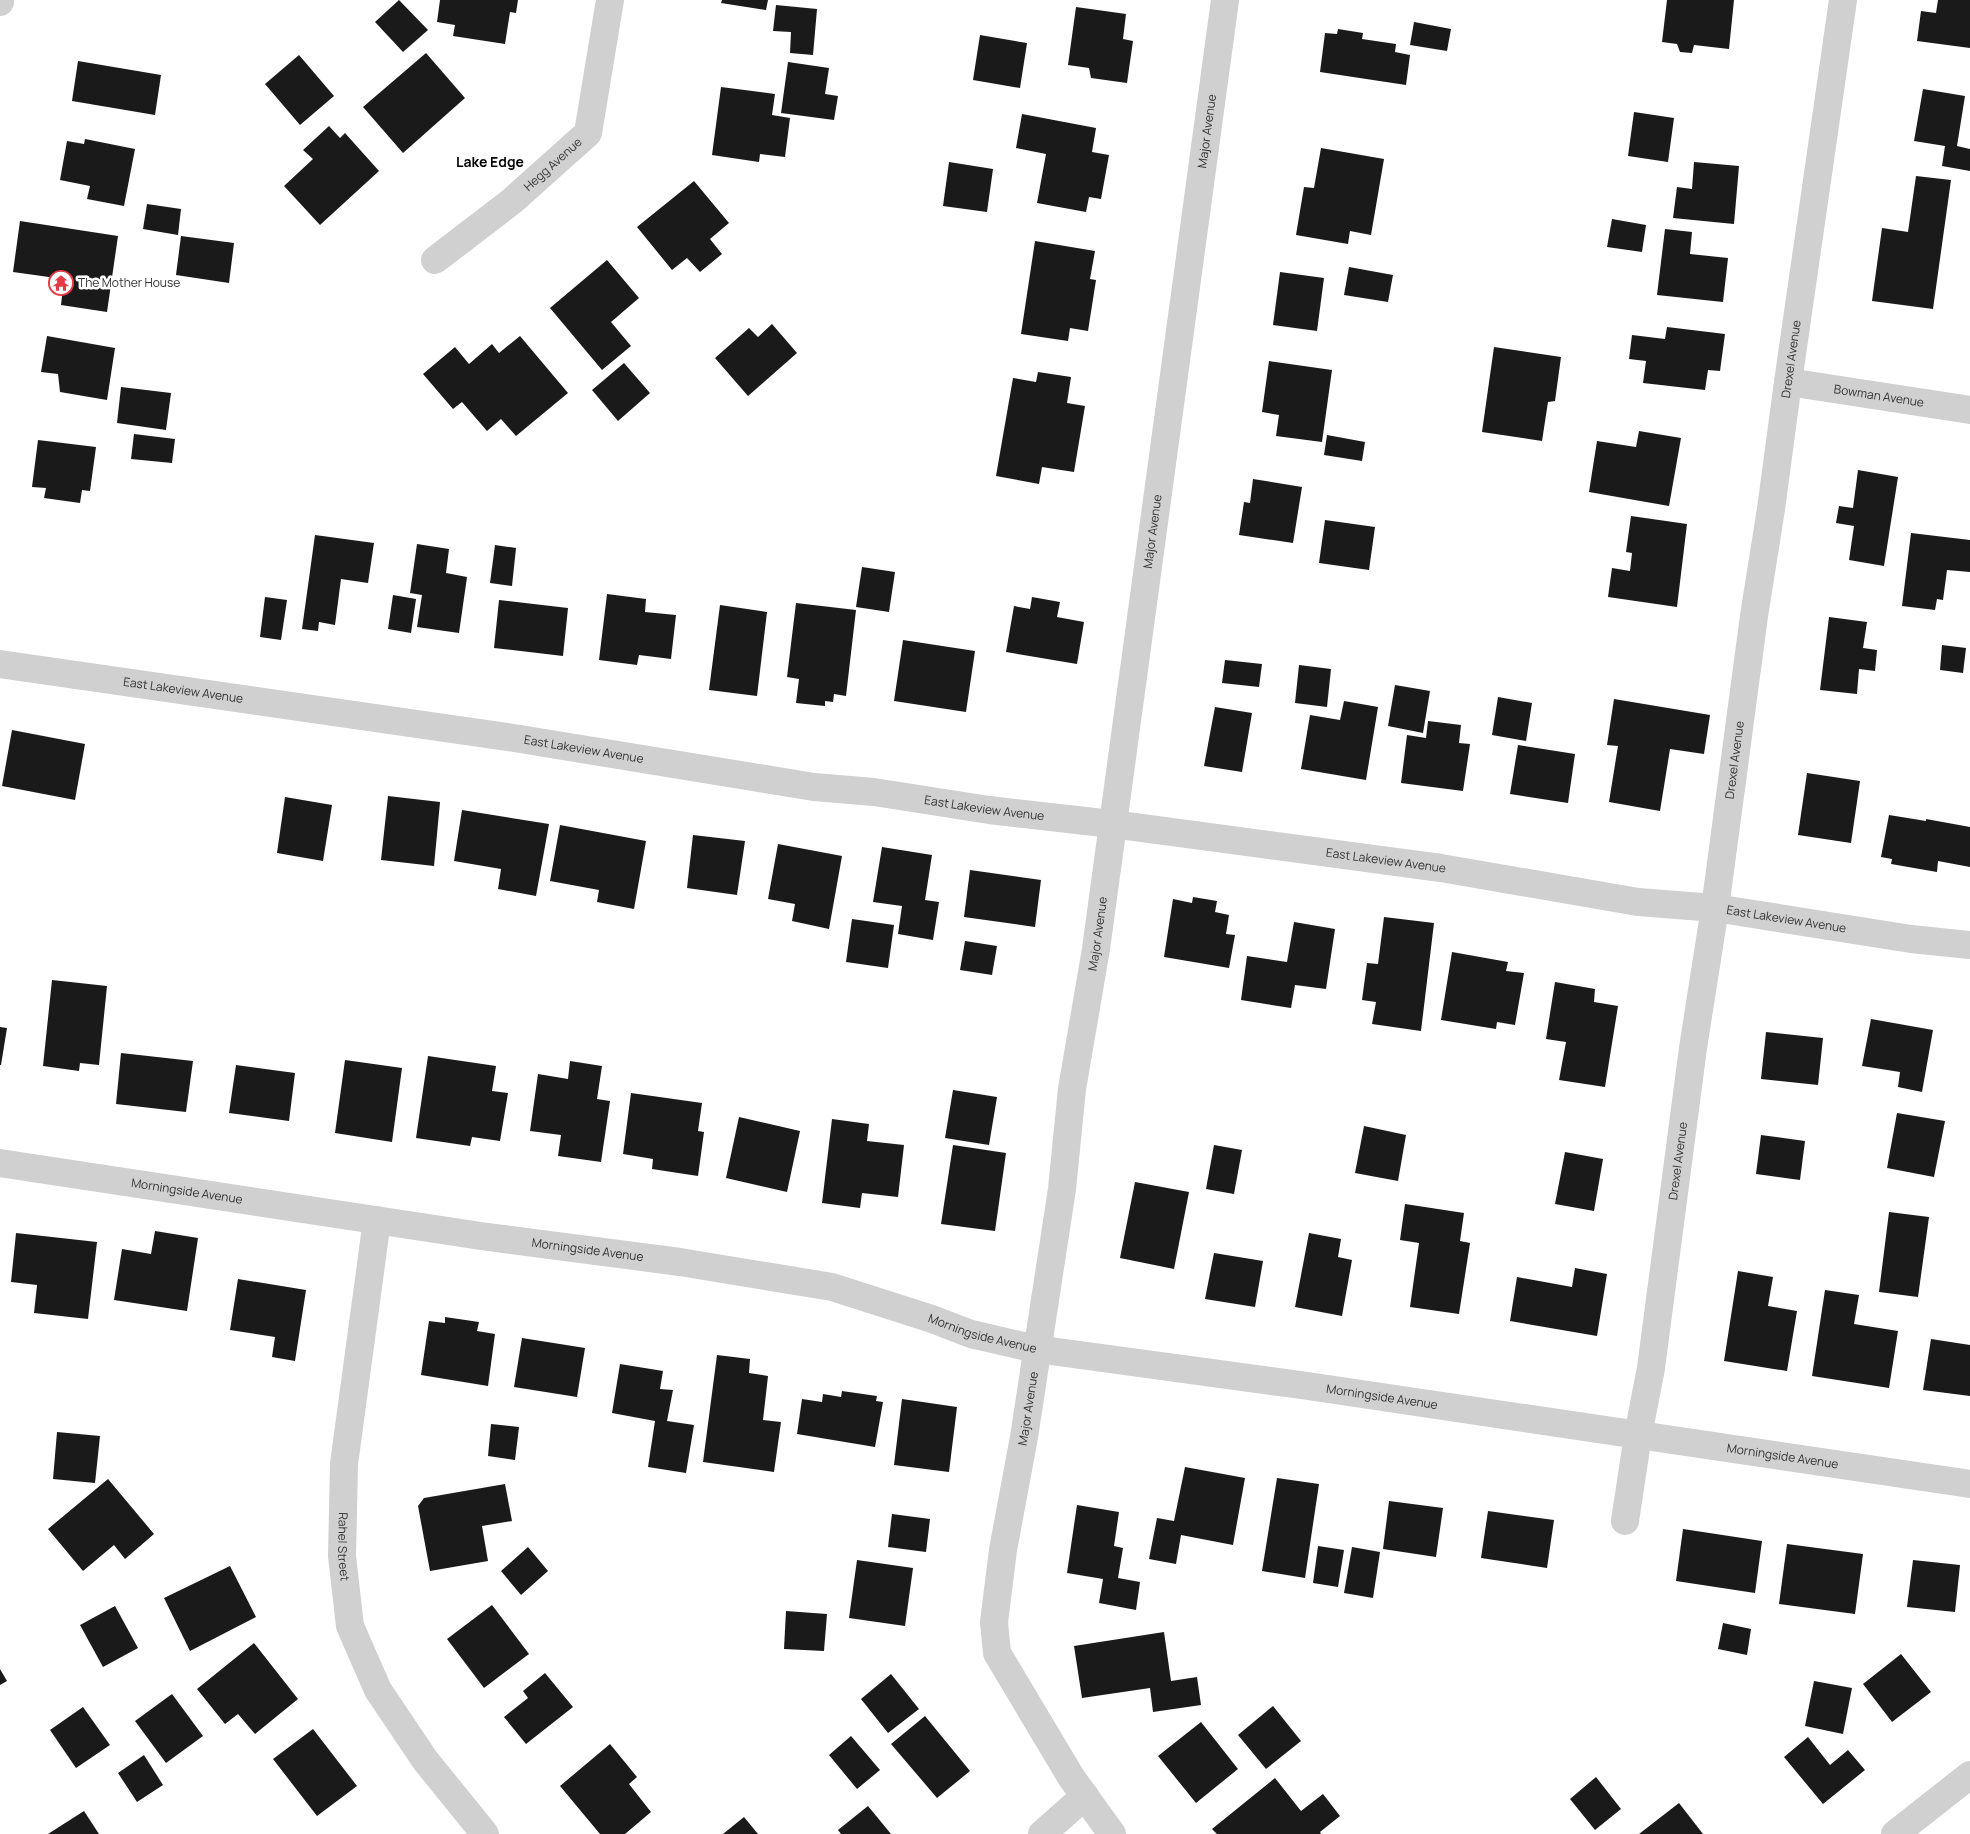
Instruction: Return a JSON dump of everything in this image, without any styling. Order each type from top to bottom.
[{"type":"street","name":"Hegg Avenue","points":[[435,260],[512,201],[588,133],[610,0]]},
{"type":"street","name":"Major Avenue","points":[[1112,1834],[1071,1777],[997,1652],[994,1622],[1003,1550],[1024,1437],[1062,1188],[1072,1089],[1096,949],[1225,0]]},
{"type":"street","name":"Drexel Avenue","points":[[1624,1521],[1651,1368],[1693,1048],[1715,908],[1754,616],[1771,509],[1843,0]]},
{"type":"street","name":"Bowman Avenue","points":[[1788,382],[1970,410]]},
{"type":"street","name":"East Lakeview Avenue","points":[[0,664],[514,738],[814,787],[874,792],[989,810],[1112,824],[1440,868],[1638,902],[1715,908],[1911,939],[1970,945]]},
{"type":"street","name":"Morningside Avenue","points":[[0,1162],[378,1220],[680,1262],[832,1286],[971,1334],[1036,1349],[1292,1384],[1970,1484]]},
{"type":"street","name":"Rahel Street","points":[[378,1220],[344,1464],[342,1556],[350,1626],[378,1690],[425,1760],[485,1834]]},
{"type":"street","points":[[1895,1834],[1970,1775]]},
{"type":"street","points":[[1042,1834],[1085,1796]]},
{"type":"building","points":[[399,0],[428,30],[403,52],[375,22]]},
{"type":"building","points":[[440,0],[518,0],[516,13],[510,12],[505,44],[453,36],[455,25],[437,22]]},
{"type":"building","points":[[722,0],[768,0],[766,10],[721,3]]},
{"type":"building","points":[[1667,0],[1734,0],[1729,49],[1694,45],[1692,53],[1680,52],[1677,44],[1662,42]]},
{"type":"building","points":[[1938,0],[1970,0],[1970,48],[1917,41],[1921,11],[1936,13]]},
{"type":"building","points":[[776,5],[817,9],[813,55],[790,53],[791,32],[773,31]]},
{"type":"building","points":[[1076,7],[1126,14],[1123,39],[1133,41],[1127,83],[1091,78],[1089,68],[1068,65]]},
{"type":"building","points":[[1414,22],[1451,29],[1447,51],[1410,45]]},
{"type":"building","points":[[1338,29],[1363,33],[1362,39],[1396,44],[1395,52],[1410,55],[1406,85],[1320,72],[1325,33],[1337,34]]},
{"type":"building","points":[[980,35],[1027,43],[1020,88],[973,80]]},
{"type":"building","points":[[426,53],[465,98],[403,153],[363,107]]},
{"type":"building","points":[[299,55],[334,96],[300,125],[265,84]]},
{"type":"building","points":[[78,61],[161,75],[155,115],[72,101]]},
{"type":"building","points":[[788,62],[829,68],[825,94],[838,96],[834,120],[781,113]]},
{"type":"building","points":[[721,87],[775,94],[772,115],[790,118],[785,157],[760,154],[759,162],[712,155]]},
{"type":"building","points":[[1923,89],[1965,96],[1957,146],[1970,149],[1970,171],[1942,166],[1945,146],[1914,141]]},
{"type":"building","points":[[1634,112],[1674,118],[1668,162],[1628,156]]},
{"type":"building","points":[[1022,114],[1096,128],[1092,152],[1109,155],[1101,199],[1089,197],[1086,212],[1037,203],[1046,154],[1016,148]]},
{"type":"building","points":[[329,126],[340,138],[345,133],[379,171],[320,225],[284,186],[313,159],[303,150]]},
{"type":"building","points":[[85,139],[135,149],[124,206],[87,199],[90,186],[60,180],[67,141],[84,144]]},
{"type":"building","points":[[1321,148],[1384,159],[1371,235],[1350,231],[1348,244],[1296,235],[1304,187],[1314,188]]},
{"type":"building","points":[[949,162],[993,169],[987,212],[943,206]]},
{"type":"building","points":[[1694,162],[1739,166],[1734,224],[1673,218],[1677,187],[1692,189]]},
{"type":"building","points":[[1916,176],[1951,180],[1933,309],[1872,301],[1882,228],[1908,232]]},
{"type":"building","points":[[694,181],[729,223],[710,239],[722,254],[700,272],[687,258],[672,270],[637,227]]},
{"type":"building","points":[[147,204],[181,209],[178,235],[143,229]]},
{"type":"building","points":[[1612,219],[1646,225],[1642,252],[1607,247]]},
{"type":"building","points":[[20,221],[118,236],[107,312],[61,305],[63,287],[55,286],[56,278],[13,272]]},
{"type":"building","points":[[1665,229],[1692,232],[1690,254],[1728,258],[1723,302],[1657,295]]},
{"type":"building","points":[[181,236],[234,243],[229,283],[176,275]]},
{"type":"building","points":[[1035,241],[1095,251],[1090,279],[1096,280],[1088,331],[1070,328],[1068,341],[1021,334]]},
{"type":"building","points":[[607,260],[639,298],[611,322],[631,346],[602,370],[550,308]]},
{"type":"building","points":[[1349,267],[1393,275],[1388,302],[1344,295]]},
{"type":"building","points":[[1280,272],[1324,278],[1317,331],[1273,325]]},
{"type":"building","points":[[772,324],[797,353],[748,396],[715,358],[749,328],[758,337]]},
{"type":"building","points":[[1667,327],[1725,334],[1720,371],[1708,370],[1705,390],[1643,383],[1646,361],[1629,359],[1632,335],[1665,339]]},
{"type":"building","points":[[47,336],[115,348],[107,400],[60,392],[58,374],[41,372]]},
{"type":"building","points":[[520,336],[568,393],[516,436],[501,419],[487,431],[462,402],[453,409],[423,374],[455,347],[469,364],[492,344],[499,353]]},
{"type":"building","points":[[1494,347],[1561,357],[1555,401],[1548,402],[1542,441],[1482,432]]},
{"type":"building","points":[[1269,361],[1332,370],[1322,442],[1276,436],[1279,415],[1262,412]]},
{"type":"building","points":[[624,363],[650,393],[618,421],[592,390]]},
{"type":"building","points":[[1038,372],[1071,377],[1067,403],[1085,406],[1074,472],[1042,467],[1039,484],[996,476],[1013,378],[1036,382]]},
{"type":"building","points":[[121,387],[171,393],[166,430],[117,423]]},
{"type":"building","points":[[1639,431],[1681,438],[1669,506],[1589,492],[1597,441],[1636,447]]},
{"type":"building","points":[[134,434],[175,439],[172,463],[131,459]]},
{"type":"building","points":[[1327,435],[1365,442],[1362,461],[1324,455]]},
{"type":"building","points":[[38,440],[96,447],[90,491],[82,490],[80,503],[44,498],[46,488],[32,487]]},
{"type":"building","points":[[1858,470],[1898,477],[1884,566],[1849,560],[1854,526],[1836,523],[1839,506],[1853,508]]},
{"type":"building","points":[[1253,479],[1302,487],[1293,543],[1239,535],[1244,502],[1250,503]]},
{"type":"building","points":[[1631,516],[1687,524],[1677,607],[1608,597],[1612,568],[1630,571],[1632,553],[1626,552]]},
{"type":"building","points":[[1325,520],[1375,527],[1369,570],[1319,563]]},
{"type":"building","points":[[1911,533],[1970,540],[1970,572],[1947,570],[1943,600],[1937,599],[1935,610],[1902,606]]},
{"type":"building","points":[[315,535],[374,543],[368,583],[341,579],[335,625],[319,622],[318,631],[302,629]]},
{"type":"building","points":[[417,544],[449,549],[446,573],[467,577],[459,633],[417,627],[422,595],[410,593]]},
{"type":"building","points":[[495,545],[516,548],[512,586],[490,583]]},
{"type":"building","points":[[862,567],[895,572],[889,612],[856,607]]},
{"type":"building","points":[[607,594],[646,599],[645,612],[676,615],[671,659],[639,655],[637,665],[599,660]]},
{"type":"building","points":[[393,595],[416,599],[411,633],[388,629]]},
{"type":"building","points":[[265,597],[287,600],[281,640],[260,637]]},
{"type":"building","points":[[1032,597],[1060,602],[1057,617],[1084,622],[1077,664],[1006,652],[1014,606],[1030,609]]},
{"type":"building","points":[[499,600],[568,608],[563,656],[494,648]]},
{"type":"building","points":[[796,603],[856,610],[846,696],[834,694],[833,702],[825,701],[825,706],[796,703],[799,679],[787,677]]},
{"type":"building","points":[[720,605],[767,612],[757,696],[709,690]]},
{"type":"building","points":[[1829,617],[1867,622],[1863,648],[1877,650],[1875,671],[1859,669],[1857,694],[1820,690]]},
{"type":"building","points":[[903,640],[975,651],[966,712],[894,701]]},
{"type":"building","points":[[1942,645],[1966,648],[1963,673],[1940,670]]},
{"type":"building","points":[[1225,660],[1262,664],[1259,687],[1222,683]]},
{"type":"building","points":[[1299,665],[1331,669],[1327,707],[1295,703]]},
{"type":"building","points":[[1395,685],[1430,691],[1423,733],[1388,726]]},
{"type":"building","points":[[1498,697],[1532,703],[1526,741],[1492,735]]},
{"type":"building","points":[[1614,699],[1710,715],[1704,754],[1670,749],[1660,811],[1609,802],[1618,746],[1607,745]]},
{"type":"building","points":[[1344,701],[1378,707],[1366,780],[1301,769],[1310,715],[1340,720]]},
{"type":"building","points":[[1215,707],[1252,713],[1242,772],[1204,766]]},
{"type":"building","points":[[1428,721],[1461,725],[1459,743],[1470,744],[1463,791],[1401,783],[1407,735],[1426,738]]},
{"type":"building","points":[[12,730],[85,744],[75,800],[2,786]]},
{"type":"building","points":[[1518,745],[1575,754],[1568,803],[1510,794]]},
{"type":"building","points":[[1807,773],[1860,781],[1851,843],[1798,835]]},
{"type":"building","points":[[388,796],[440,802],[434,866],[381,860]]},
{"type":"building","points":[[285,797],[332,805],[323,861],[277,853]]},
{"type":"building","points":[[462,810],[549,824],[536,896],[498,889],[501,869],[454,861]]},
{"type":"building","points":[[1889,815],[1970,827],[1970,867],[1938,861],[1937,872],[1891,864],[1892,859],[1881,857]]},
{"type":"building","points":[[560,825],[646,841],[634,909],[597,902],[599,890],[550,881]]},
{"type":"building","points":[[693,835],[745,841],[737,895],[687,888]]},
{"type":"building","points":[[778,844],[842,856],[829,929],[792,921],[795,904],[768,899]]},
{"type":"building","points":[[882,847],[932,855],[925,900],[939,902],[933,940],[898,934],[902,906],[873,902]]},
{"type":"building","points":[[970,870],[1041,880],[1035,927],[964,917]]},
{"type":"building","points":[[1193,897],[1217,901],[1215,912],[1229,915],[1226,934],[1235,935],[1229,968],[1164,957],[1173,899],[1192,903]]},
{"type":"building","points":[[1384,917],[1434,923],[1421,1031],[1372,1024],[1376,1002],[1362,1000],[1367,963],[1378,964]]},
{"type":"building","points":[[852,919],[894,925],[888,968],[846,962]]},
{"type":"building","points":[[1294,922],[1335,929],[1326,989],[1295,985],[1291,1008],[1241,1000],[1247,956],[1287,962]]},
{"type":"building","points":[[965,941],[997,946],[992,975],[960,970]]},
{"type":"building","points":[[1452,952],[1508,962],[1506,971],[1524,973],[1515,1025],[1497,1022],[1496,1029],[1441,1020]]},
{"type":"building","points":[[52,980],[107,986],[99,1065],[80,1063],[79,1071],[43,1066]]},
{"type":"building","points":[[1555,982],[1595,989],[1594,1002],[1618,1006],[1605,1087],[1559,1080],[1566,1042],[1546,1039]]},
{"type":"building","points":[[1871,1019],[1933,1030],[1922,1092],[1898,1087],[1900,1072],[1862,1066]]},
{"type":"building","points":[[0,1027],[7,1028],[1,1065],[0,1065]]},
{"type":"building","points":[[1766,1032],[1823,1038],[1818,1085],[1761,1079]]},
{"type":"building","points":[[121,1053],[193,1061],[186,1112],[116,1104]]},
{"type":"building","points":[[428,1056],[496,1066],[492,1091],[508,1093],[500,1141],[472,1137],[470,1146],[416,1138]]},
{"type":"building","points":[[345,1060],[402,1068],[392,1142],[335,1133]]},
{"type":"building","points":[[570,1061],[602,1066],[597,1099],[610,1101],[601,1162],[558,1156],[561,1135],[530,1131],[538,1074],[568,1079]]},
{"type":"building","points":[[236,1065],[295,1073],[289,1121],[229,1113]]},
{"type":"building","points":[[953,1090],[997,1097],[989,1145],[945,1138]]},
{"type":"building","points":[[631,1093],[702,1103],[698,1131],[704,1132],[698,1176],[652,1169],[653,1159],[623,1154]]},
{"type":"building","points":[[1897,1113],[1945,1121],[1934,1177],[1887,1168]]},
{"type":"building","points":[[739,1117],[800,1131],[787,1192],[726,1178]]},
{"type":"building","points":[[832,1119],[869,1124],[867,1141],[904,1145],[898,1197],[862,1193],[860,1208],[822,1203]]},
{"type":"building","points":[[1364,1126],[1406,1135],[1398,1181],[1355,1173]]},
{"type":"building","points":[[1761,1135],[1805,1141],[1800,1180],[1756,1174]]},
{"type":"building","points":[[953,1145],[1006,1153],[995,1231],[941,1224]]},
{"type":"building","points":[[1214,1145],[1242,1150],[1234,1194],[1206,1189]]},
{"type":"building","points":[[1565,1152],[1603,1159],[1594,1211],[1555,1204]]},
{"type":"building","points":[[1135,1182],[1189,1192],[1174,1269],[1120,1258]]},
{"type":"building","points":[[1405,1204],[1464,1213],[1460,1241],[1470,1243],[1459,1314],[1410,1307],[1419,1243],[1400,1240]]},
{"type":"building","points":[[1889,1212],[1929,1217],[1918,1297],[1879,1292]]},
{"type":"building","points":[[155,1231],[198,1238],[187,1311],[114,1300],[122,1249],[151,1254]]},
{"type":"building","points":[[16,1233],[97,1242],[88,1319],[34,1313],[37,1285],[11,1282]]},
{"type":"building","points":[[1309,1233],[1341,1239],[1338,1257],[1352,1260],[1342,1316],[1295,1307]]},
{"type":"building","points":[[1214,1253],[1263,1261],[1255,1307],[1205,1299]]},
{"type":"building","points":[[1575,1268],[1607,1274],[1597,1336],[1510,1321],[1517,1277],[1572,1287]]},
{"type":"building","points":[[1738,1271],[1773,1277],[1768,1306],[1797,1311],[1787,1371],[1724,1361]]},
{"type":"building","points":[[238,1279],[306,1290],[295,1361],[272,1357],[275,1337],[230,1330]]},
{"type":"building","points":[[1825,1290],[1859,1295],[1854,1324],[1898,1331],[1889,1388],[1812,1376]]},
{"type":"building","points":[[445,1317],[479,1322],[477,1331],[495,1334],[488,1386],[421,1375],[429,1321],[445,1323]]},
{"type":"building","points":[[522,1338],[585,1348],[577,1397],[514,1387]]},
{"type":"building","points":[[1931,1339],[1970,1345],[1970,1396],[1923,1390]]},
{"type":"building","points":[[717,1355],[750,1359],[749,1373],[768,1376],[763,1420],[781,1422],[774,1472],[703,1462]]},
{"type":"building","points":[[620,1364],[663,1371],[660,1389],[673,1390],[667,1421],[694,1425],[686,1473],[648,1467],[655,1421],[612,1413]]},
{"type":"building","points":[[842,1391],[877,1396],[876,1401],[883,1402],[875,1447],[797,1434],[802,1399],[822,1402],[823,1394],[841,1397]]},
{"type":"building","points":[[902,1399],[957,1407],[949,1472],[894,1465]]},
{"type":"building","points":[[491,1424],[519,1427],[515,1460],[488,1456]]},
{"type":"building","points":[[57,1432],[100,1436],[95,1483],[53,1479]]},
{"type":"building","points":[[1185,1467],[1245,1478],[1233,1545],[1181,1535],[1176,1564],[1149,1559],[1157,1518],[1174,1521]]},
{"type":"building","points":[[1277,1478],[1319,1484],[1305,1578],[1262,1571]]},
{"type":"building","points":[[108,1479],[154,1534],[125,1559],[114,1545],[83,1571],[48,1529]]},
{"type":"building","points":[[505,1484],[512,1521],[482,1526],[488,1561],[430,1571],[418,1506],[424,1498]]},
{"type":"building","points":[[1389,1501],[1443,1508],[1436,1557],[1383,1549]]},
{"type":"building","points":[[1077,1505],[1119,1512],[1114,1546],[1123,1548],[1118,1578],[1140,1582],[1136,1610],[1099,1603],[1103,1579],[1067,1573]]},
{"type":"building","points":[[1488,1511],[1554,1520],[1547,1568],[1481,1558]]},
{"type":"building","points":[[892,1514],[930,1519],[926,1552],[888,1547]]},
{"type":"building","points":[[1683,1529],[1762,1541],[1755,1593],[1676,1581]]},
{"type":"building","points":[[1787,1544],[1863,1554],[1855,1614],[1779,1604]]},
{"type":"building","points":[[1318,1546],[1344,1550],[1338,1587],[1313,1583]]},
{"type":"building","points":[[528,1547],[548,1571],[521,1595],[501,1571]]},
{"type":"building","points":[[1352,1547],[1380,1552],[1373,1598],[1344,1593]]},
{"type":"building","points":[[857,1560],[913,1568],[905,1626],[849,1618]]},
{"type":"building","points":[[1913,1560],[1960,1565],[1955,1612],[1907,1607]]},
{"type":"building","points":[[230,1566],[256,1617],[190,1651],[164,1598]]},
{"type":"building","points":[[492,1605],[529,1654],[484,1688],[447,1639]]},
{"type":"building","points":[[115,1606],[138,1648],[103,1667],[80,1625]]},
{"type":"building","points":[[786,1611],[827,1614],[824,1651],[784,1649]]},
{"type":"building","points":[[1723,1623],[1751,1629],[1747,1655],[1718,1649]]},
{"type":"building","points":[[1164,1632],[1171,1681],[1197,1677],[1201,1705],[1153,1712],[1150,1688],[1082,1698],[1074,1646]]},
{"type":"building","points":[[254,1643],[298,1699],[255,1734],[238,1714],[225,1724],[197,1689]]},
{"type":"building","points":[[1901,1654],[1931,1692],[1892,1722],[1863,1684]]},
{"type":"building","points":[[0,1669],[7,1681],[0,1685]]},
{"type":"building","points":[[545,1673],[573,1707],[526,1744],[504,1717],[528,1698],[523,1691]]},
{"type":"building","points":[[891,1674],[919,1709],[888,1733],[861,1699]]},
{"type":"building","points":[[1814,1681],[1852,1688],[1843,1734],[1805,1726]]},
{"type":"building","points":[[172,1694],[203,1736],[166,1763],[135,1721]]},
{"type":"building","points":[[1273,1706],[1301,1741],[1266,1769],[1238,1735]]},
{"type":"building","points":[[83,1707],[110,1745],[76,1768],[50,1730]]},
{"type":"building","points":[[925,1716],[970,1771],[937,1798],[891,1744]]},
{"type":"building","points":[[1201,1722],[1238,1769],[1196,1803],[1158,1756]]},
{"type":"building","points":[[313,1729],[357,1786],[317,1816],[273,1759]]},
{"type":"building","points":[[851,1736],[880,1770],[857,1789],[829,1755]]},
{"type":"building","points":[[1808,1737],[1830,1765],[1848,1750],[1865,1770],[1823,1804],[1784,1757]]},
{"type":"building","points":[[610,1744],[637,1777],[629,1784],[651,1812],[625,1834],[600,1834],[560,1786]]},
{"type":"building","points":[[144,1755],[163,1785],[137,1802],[118,1773]]},
{"type":"building","points":[[1596,1777],[1621,1809],[1595,1830],[1570,1799]]},
{"type":"building","points":[[1275,1778],[1301,1811],[1323,1794],[1340,1816],[1320,1832],[1321,1834],[1217,1834],[1212,1829]]},
{"type":"building","points":[[1679,1803],[1703,1834],[1639,1834]]},
{"type":"building","points":[[868,1806],[891,1834],[841,1834],[838,1830]]},
{"type":"building","points":[[84,1811],[99,1834],[48,1834]]},
{"type":"building","points":[[744,1817],[758,1834],[723,1834]]},
{"type":"place","name":"The Mother House","points":[[61,283]]},
{"type":"district","name":"Lake Edge","points":[[490,162]]}]
